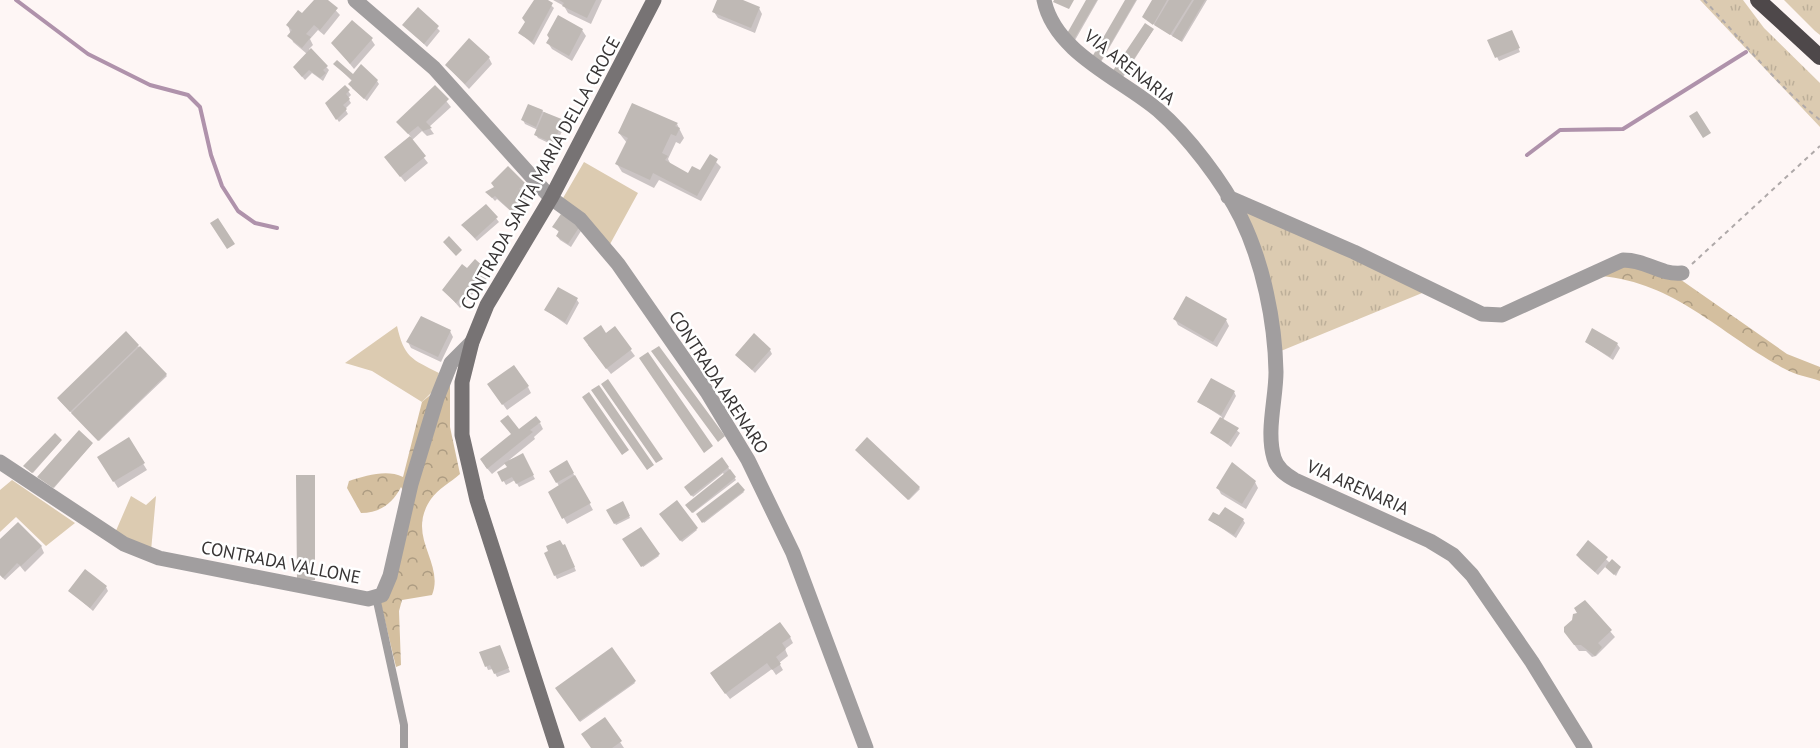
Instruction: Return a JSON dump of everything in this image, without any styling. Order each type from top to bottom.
[{"type":"highway","points":[[1758,0],[1820,57]]},
{"type":"highway","points":[[1783,23],[1820,48]]},
{"type":"main road","name":"CONTRADA SANTA MARIA DELLA CROCE","points":[[557,748],[477,500],[462,435],[462,382],[472,342],[487,305],[551,198],[654,0]]},
{"type":"street","name":"CONTRADA ARENARO","points":[[355,0],[434,68],[551,198],[580,219],[618,264],[707,392],[748,460],[793,553],[866,748]]},
{"type":"street","name":"VIA ARENARIA","points":[[1044,0],[1055,30],[1062,38],[1159,111],[1197,153],[1228,197],[1245,229],[1268,302],[1276,372],[1272,442],[1274,459],[1281,472],[1430,541],[1453,555],[1472,574],[1585,748]]},
{"type":"street","points":[[1228,197],[1354,252],[1482,314],[1502,315],[1623,260],[1639,260],[1669,274],[1682,273]]},
{"type":"street","name":"CONTRADA VALLONE","points":[[0,462],[124,544],[159,558],[368,599],[376,597],[382,595],[390,576],[411,484],[437,398],[451,363],[472,342]]},
{"type":"lane","points":[[376,597],[404,725],[404,748]]},
{"type":"path","points":[[1704,0],[1754,52],[1791,96],[1820,120]]},
{"type":"path","points":[[1682,273],[1820,146]]},
{"type":"green space","points":[[1700,0],[1743,0],[1764,28],[1820,83],[1820,127]]},
{"type":"green space","points":[[1784,0],[1820,0],[1820,35],[1815,31]]},
{"type":"green space","points":[[584,162],[638,193],[609,246],[563,198]]},
{"type":"green space","points":[[1236,205],[1427,291],[1276,353]]},
{"type":"green space","points":[[1630,262],[1664,268],[1787,354],[1820,367],[1820,381],[1785,369],[1676,300],[1628,281],[1601,276]]},
{"type":"green space","points":[[397,326],[410,356],[439,373],[434,390],[422,402],[372,371],[345,363]]},
{"type":"green space","points":[[442,385],[450,385],[450,427],[460,474],[434,495],[424,513],[423,537],[434,571],[435,583],[432,595],[402,600],[399,611],[401,665],[396,667],[380,600],[410,502],[401,487],[385,506],[368,513],[361,513],[347,488],[349,481],[369,475],[383,473],[403,477],[422,402]]},
{"type":"green space","points":[[12,480],[75,523],[46,546],[16,517],[0,532],[0,490]]},
{"type":"green space","points":[[131,496],[146,505],[156,496],[151,551],[115,533]]},
{"type":"building","points":[[314,0],[328,0],[338,8],[320,30],[314,25],[306,34],[311,37],[302,48],[287,36],[292,30],[286,25],[298,10],[302,13]]},
{"type":"building","points":[[534,0],[548,0],[553,3],[532,42],[518,33],[525,22],[522,18]]},
{"type":"building","points":[[559,0],[596,0],[587,18],[562,6],[564,3]]},
{"type":"building","points":[[717,0],[743,0],[760,7],[751,28],[712,12]]},
{"type":"building","points":[[1054,0],[1074,0],[1069,9],[1053,2]]},
{"type":"building","points":[[1086,0],[1097,0],[1073,41],[1065,37]]},
{"type":"building","points":[[1125,0],[1136,0],[1100,62],[1092,57]]},
{"type":"building","points":[[1152,0],[1167,0],[1153,25],[1142,17]]},
{"type":"building","points":[[1169,0],[1192,0],[1170,35],[1154,25]]},
{"type":"building","points":[[1194,0],[1205,0],[1181,41],[1172,36]]},
{"type":"building","points":[[418,7],[439,26],[424,44],[402,25]]},
{"type":"building","points":[[558,15],[583,29],[569,56],[546,43],[549,38],[547,35]]},
{"type":"building","points":[[352,20],[373,38],[350,64],[331,43]]},
{"type":"building","points":[[1145,23],[1154,29],[1121,78],[1112,72]]},
{"type":"building","points":[[1512,30],[1520,48],[1495,58],[1487,40]]},
{"type":"building","points":[[469,38],[490,57],[465,84],[445,65]]},
{"type":"building","points":[[311,48],[328,66],[323,70],[326,73],[320,78],[309,70],[302,77],[293,67]]},
{"type":"building","points":[[337,60],[353,74],[361,64],[378,80],[364,99],[348,84],[352,80],[333,64]]},
{"type":"building","points":[[345,85],[350,90],[346,94],[350,99],[343,105],[347,109],[336,120],[325,103]]},
{"type":"building","points":[[435,85],[449,99],[426,122],[432,128],[423,131],[418,126],[408,134],[396,122]]},
{"type":"building","points":[[632,103],[678,123],[675,126],[680,128],[676,136],[671,134],[662,153],[668,156],[665,160],[688,173],[692,166],[700,170],[710,154],[718,159],[697,196],[653,173],[650,180],[615,164],[628,138],[618,133]]},
{"type":"building","points":[[528,104],[543,110],[536,127],[521,120]]},
{"type":"building","points":[[1697,111],[1711,133],[1703,138],[1689,116]]},
{"type":"building","points":[[544,112],[564,120],[553,143],[534,135]]},
{"type":"building","points":[[410,136],[426,156],[400,177],[384,157]]},
{"type":"building","points":[[508,166],[525,183],[519,189],[526,195],[511,211],[495,196],[492,198],[485,192],[494,187],[491,183]]},
{"type":"building","points":[[486,204],[498,217],[475,238],[461,225]]},
{"type":"building","points":[[561,214],[580,226],[568,244],[556,236],[559,231],[552,227]]},
{"type":"building","points":[[218,218],[235,244],[227,249],[210,223]]},
{"type":"building","points":[[449,236],[462,250],[456,256],[443,242]]},
{"type":"building","points":[[475,259],[486,269],[456,303],[442,290],[462,264],[467,268]]},
{"type":"building","points":[[558,287],[578,298],[565,322],[544,310]]},
{"type":"building","points":[[1186,296],[1227,319],[1213,342],[1173,319]]},
{"type":"building","points":[[421,316],[451,330],[438,357],[406,342]]},
{"type":"building","points":[[601,325],[606,333],[615,326],[632,349],[606,369],[583,338]]},
{"type":"building","points":[[1592,328],[1618,343],[1610,357],[1585,342]]},
{"type":"building","points":[[126,331],[139,345],[70,412],[57,398]]},
{"type":"building","points":[[754,333],[771,349],[752,370],[735,355]]},
{"type":"building","points":[[140,346],[167,374],[98,441],[71,413]]},
{"type":"building","points":[[659,346],[725,436],[718,442],[651,351]]},
{"type":"building","points":[[648,352],[713,446],[704,453],[639,358]]},
{"type":"building","points":[[514,365],[529,386],[502,405],[487,384]]},
{"type":"building","points":[[1211,378],[1235,391],[1221,415],[1197,402]]},
{"type":"building","points":[[608,379],[663,459],[656,463],[601,384]]},
{"type":"building","points":[[599,385],[654,465],[647,470],[591,390]]},
{"type":"building","points":[[589,392],[629,450],[622,455],[582,397]]},
{"type":"building","points":[[508,415],[519,429],[536,416],[541,422],[530,430],[533,432],[487,469],[480,459],[511,434],[500,421]]},
{"type":"building","points":[[1220,417],[1239,428],[1228,444],[1210,433]]},
{"type":"building","points":[[79,430],[93,443],[53,488],[37,477]]},
{"type":"building","points":[[55,433],[62,440],[32,473],[23,466]]},
{"type":"building","points":[[129,437],[145,463],[113,482],[97,457]]},
{"type":"building","points":[[867,437],[920,487],[908,500],[855,450]]},
{"type":"building","points":[[523,453],[534,475],[516,484],[512,477],[502,482],[497,472],[507,467],[504,463]]},
{"type":"building","points":[[722,457],[729,467],[691,496],[684,487]]},
{"type":"building","points":[[567,460],[574,473],[556,483],[549,471]]},
{"type":"building","points":[[1232,462],[1256,481],[1242,504],[1216,488]]},
{"type":"building","points":[[730,469],[736,477],[692,513],[685,505]]},
{"type":"building","points":[[296,475],[315,475],[315,580],[297,580]]},
{"type":"building","points":[[575,475],[591,503],[562,519],[548,492]]},
{"type":"building","points":[[738,482],[745,490],[702,523],[696,514]]},
{"type":"building","points":[[677,500],[698,528],[680,541],[659,514]]},
{"type":"building","points":[[623,501],[630,516],[614,524],[606,510]]},
{"type":"building","points":[[1225,507],[1244,519],[1234,535],[1208,520],[1213,512],[1219,515]]},
{"type":"building","points":[[18,522],[42,546],[21,566],[17,563],[3,578],[0,575],[0,539]]},
{"type":"building","points":[[641,527],[660,554],[641,567],[622,539]]},
{"type":"building","points":[[560,540],[563,545],[565,544],[575,567],[554,576],[544,553],[548,551],[546,546]]},
{"type":"building","points":[[1588,540],[1608,557],[1595,572],[1576,555]]},
{"type":"building","points":[[1612,559],[1621,567],[1614,575],[1605,567]]},
{"type":"building","points":[[85,569],[107,586],[90,608],[68,591]]},
{"type":"building","points":[[1585,600],[1612,630],[1598,643],[1602,647],[1595,656],[1581,645],[1574,645],[1564,632],[1564,627],[1572,620],[1573,614],[1577,613],[1574,608]]},
{"type":"building","points":[[780,622],[791,637],[782,643],[786,649],[776,657],[781,664],[772,670],[767,663],[725,694],[710,673]]},
{"type":"building","points":[[500,645],[509,668],[494,674],[490,665],[485,667],[479,652]]},
{"type":"building","points":[[612,647],[636,681],[579,721],[555,688]]},
{"type":"building","points":[[605,717],[622,741],[612,748],[591,748],[581,734]]},
{"type":"waterway","points":[[16,0],[88,54],[150,85],[188,95],[200,107],[211,155],[222,186],[238,211],[255,223],[277,228]]},
{"type":"waterway","points":[[1527,155],[1560,130],[1623,129],[1746,52]]}]
